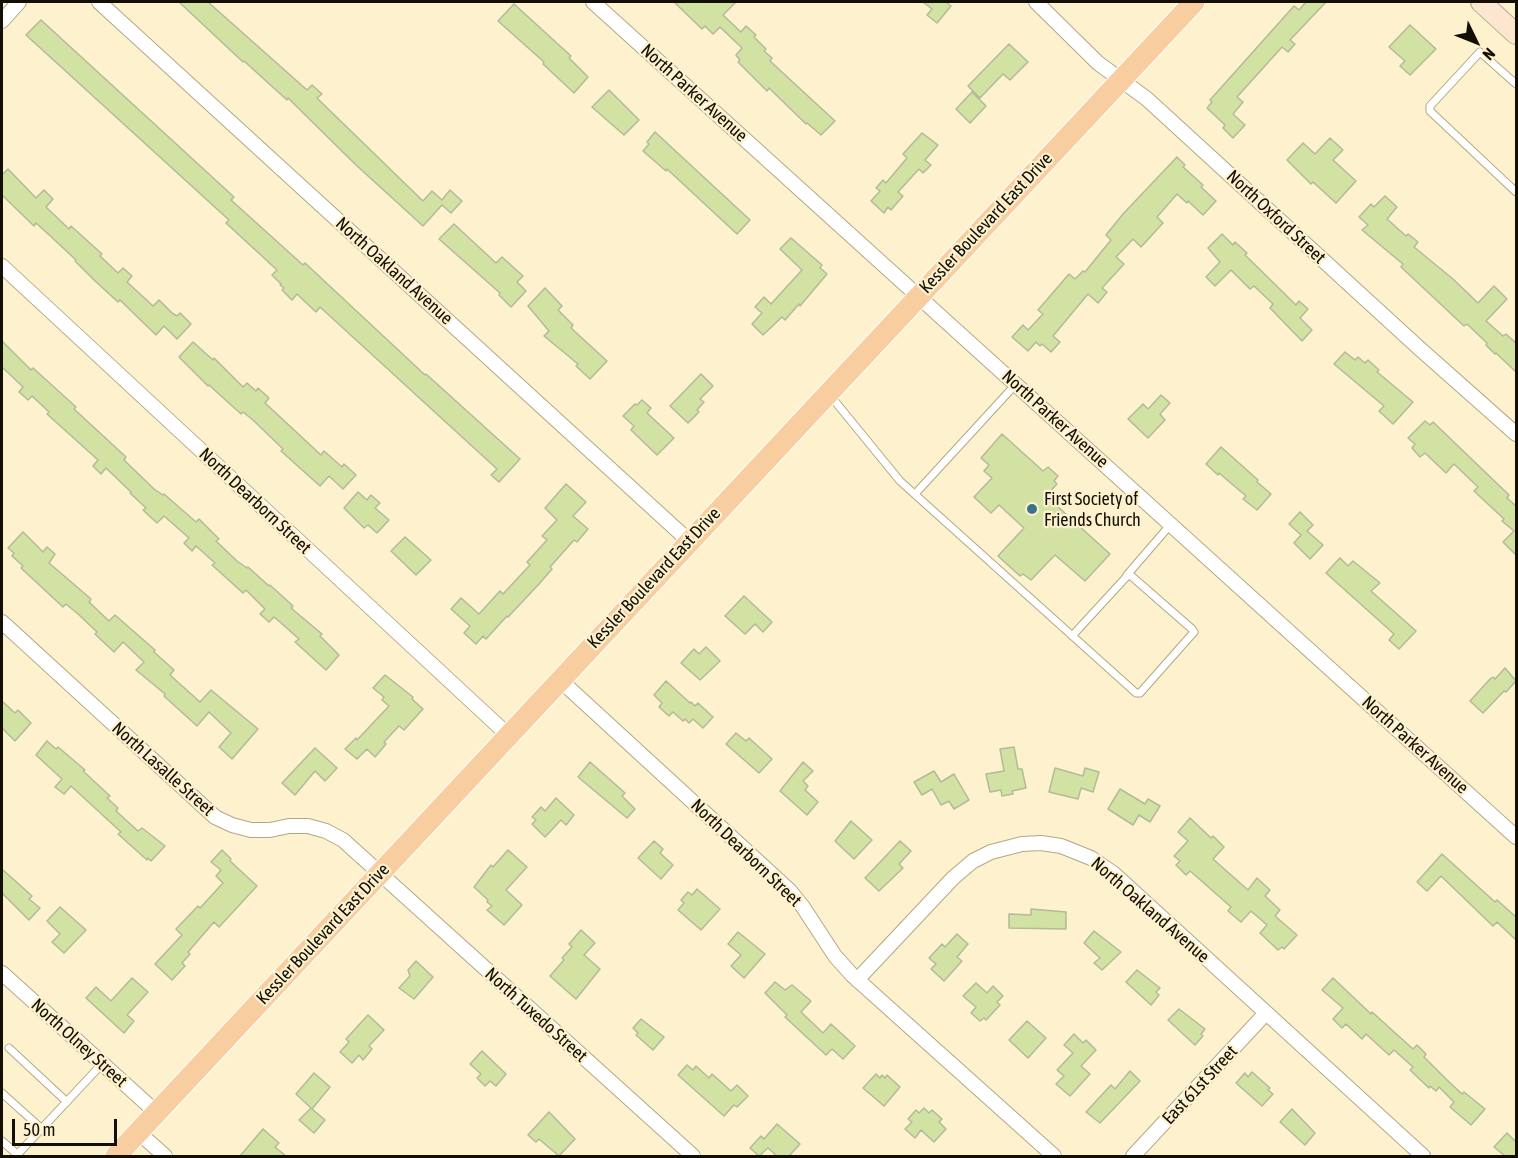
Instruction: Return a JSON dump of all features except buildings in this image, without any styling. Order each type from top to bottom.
[{"type":"main road","name":"Kessler Boulevard East Drive","points":[[116,1156],[827,392],[1194,2]]},
{"type":"street","points":[[2,21],[19,2]]},
{"type":"street","name":"North Oakland Avenue","points":[[99,2],[689,541]]},
{"type":"street","name":"North Parker Avenue","points":[[593,2],[1516,837]]},
{"type":"street","name":"North Oxford Street","points":[[1036,2],[1098,63],[1147,99],[1516,434]]},
{"type":"street","points":[[1481,2],[1516,34]]},
{"type":"street","name":"North Dearborn Street","points":[[2,266],[508,735]]},
{"type":"street","name":"North Lasalle Street","points":[[2,622],[215,817],[251,830],[308,826],[326,831],[344,840],[378,874]]},
{"type":"street","name":"North Dearborn Street","points":[[560,680],[790,891],[835,956],[857,980],[1054,1156]]},
{"type":"street","name":"North Oakland Avenue","points":[[857,980],[953,878],[973,861],[1009,846],[1041,843],[1061,846],[1079,852],[1102,865],[1423,1156]]},
{"type":"street","name":"North Tuxedo Street","points":[[378,874],[693,1156]]},
{"type":"street","name":"North Olney Street","points":[[2,973],[157,1113]]},
{"type":"street","name":"East 61st Street","points":[[1133,1156],[1266,1013]]},
{"type":"street","points":[[138,1132],[165,1156]]},
{"type":"lane","points":[[1516,84],[1480,52],[1430,106],[1430,111],[1516,192]]},
{"type":"lane","points":[[915,494],[1016,384]]},
{"type":"lane","points":[[827,392],[900,481],[1136,693],[1140,693],[1194,632],[1132,575],[1127,575]]},
{"type":"lane","points":[[1072,636],[1171,524]]},
{"type":"lane","points":[[9,1048],[67,1102]]},
{"type":"lane","points":[[2,1141],[17,1156],[102,1064]]},
{"type":"lane","points":[[2,1093],[42,1129]]},
{"type":"place","name":"First Society of Friends Church","points":[[1032,509]]}]
